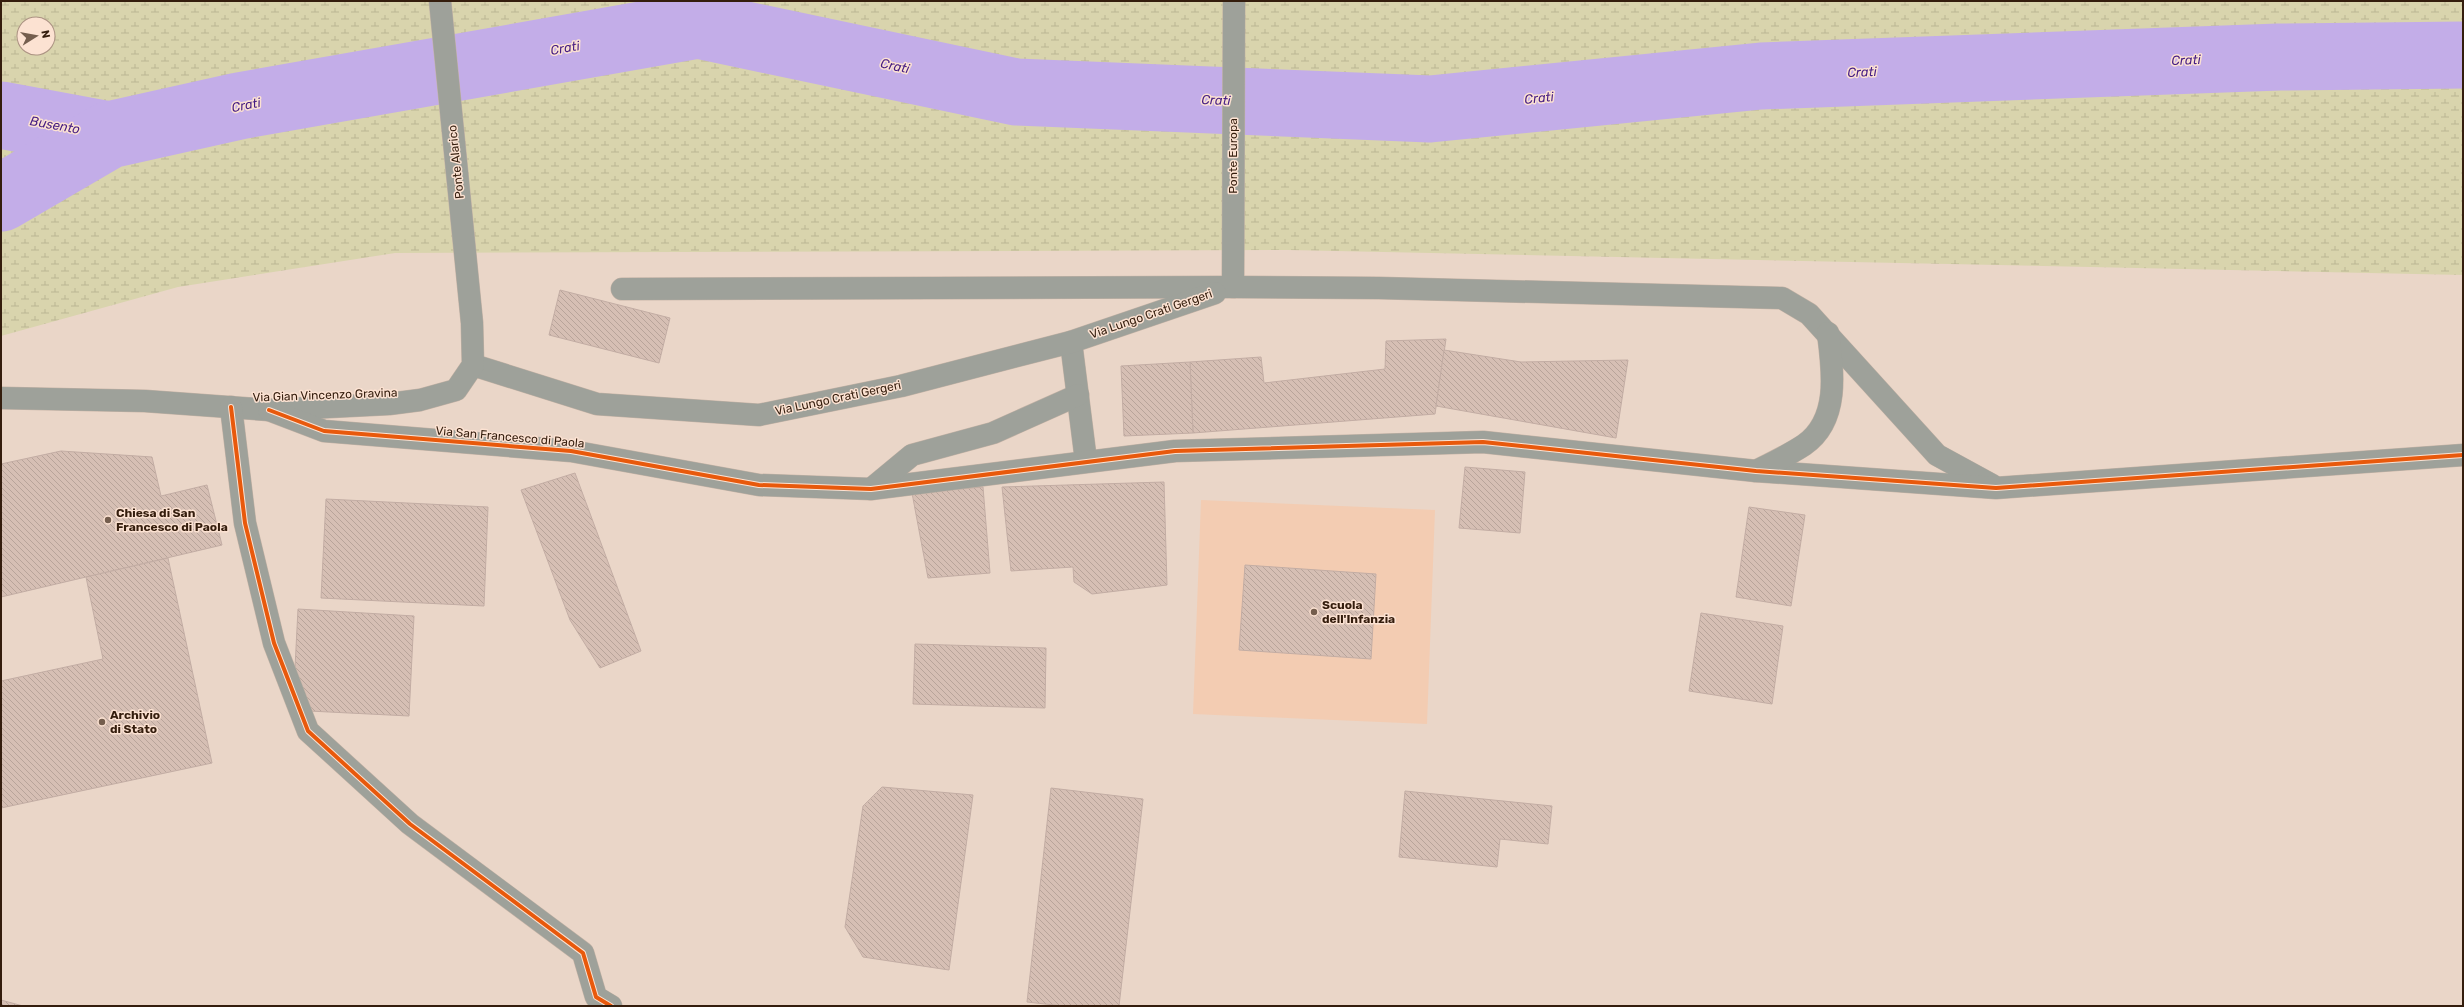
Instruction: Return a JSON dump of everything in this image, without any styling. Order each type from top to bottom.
[{"type":"street","name":"Ponte Alarico","points":[[440,1],[472,323],[474,365]]},
{"type":"street","name":"Ponte Europa","points":[[1233,287],[1234,1]]},
{"type":"street","name":"Via Lungo Crati Gergeri","points":[[622,289],[1233,287]]},
{"type":"street","name":"Via Lungo Crati Gergeri","points":[[474,365],[597,404],[759,415],[901,386],[1071,342],[1233,287]]},
{"type":"street","points":[[1233,287],[1762,296],[1782,298],[1808,314],[1828,333],[1937,455],[1996,488]]},
{"type":"street","points":[[1756,471],[1805,444],[1824,424],[1832,400],[1832,364],[1828,333]]},
{"type":"street","points":[[1071,342],[1086,461]]},
{"type":"street","name":"Via Gian Vincenzo Gravina","points":[[1,398],[146,401],[269,410],[389,404],[420,400],[456,390],[474,365]]},
{"type":"street","points":[[871,489],[912,455],[993,433],[1078,396]]},
{"type":"street","points":[[231,407],[245,524],[274,643],[308,731],[410,824],[583,953],[596,997],[611,1006]]},
{"type":"street","name":"Via San Francesco di Paola","points":[[269,410],[324,431],[571,451],[759,486],[871,489],[1175,451],[1483,442],[1756,471],[1996,488],[2463,455]]},
{"type":"shaded area","name":"Scuola dell'Infanzia","points":[[1201,500],[1435,510],[1427,724],[1193,714]]},
{"type":"green space","points":[[1,1],[2463,1],[2463,275],[1288,250],[395,253],[178,287],[1,336]]},
{"type":"building","points":[[560,290],[670,318],[659,363],[549,335]]},
{"type":"building","points":[[1446,339],[1435,414],[1193,433],[1190,362],[1261,357],[1264,383],[1385,369],[1386,341]]},
{"type":"building","points":[[1444,350],[1521,362],[1628,360],[1616,438],[1436,406]]},
{"type":"building","points":[[1190,362],[1193,433],[1124,436],[1121,366]]},
{"type":"building","name":"Chiesa di San Francesco di Paola","points":[[61,451],[152,457],[161,496],[207,485],[222,545],[1,597],[1,464]]},
{"type":"building","points":[[1465,467],[1525,472],[1520,533],[1459,528]]},
{"type":"building","points":[[575,473],[641,651],[600,668],[570,620],[521,490]]},
{"type":"building","points":[[1164,482],[1167,585],[1092,594],[1074,582],[1073,567],[1011,571],[1002,487]]},
{"type":"building","points":[[983,487],[990,573],[928,578],[912,493]]},
{"type":"building","points":[[326,499],[488,507],[484,606],[321,598]]},
{"type":"building","points":[[1749,507],[1805,515],[1791,606],[1736,597]]},
{"type":"building","name":"Archivio di Stato","points":[[168,558],[212,763],[1,808],[1,681],[103,659],[86,577]]},
{"type":"building","points":[[1245,565],[1376,574],[1371,659],[1239,650]]},
{"type":"building","points":[[298,609],[414,616],[409,716],[309,711],[295,668]]},
{"type":"building","points":[[1701,613],[1783,626],[1772,704],[1689,691]]},
{"type":"building","points":[[915,644],[1046,648],[1045,708],[913,704]]},
{"type":"building","points":[[882,787],[973,795],[949,970],[863,957],[845,927],[863,806]]},
{"type":"building","points":[[1051,788],[1143,799],[1119,1006],[1063,1006],[1027,1002]]},
{"type":"building","points":[[1405,791],[1552,806],[1548,844],[1500,839],[1497,867],[1399,857]]},
{"type":"building","points":[[1,1000],[23,1006],[1,1006]]},
{"type":"waterway","name":"Crati","points":[[1,198],[109,135],[239,106],[698,25],[1016,92],[1430,109],[1761,76],[2279,57],[2463,55]]},
{"type":"waterway","name":"Busento","points":[[1,115],[109,135]]},
{"type":"cycle path","points":[[231,407],[245,523],[274,643],[308,731],[410,824],[583,953],[596,997],[611,1006]]},
{"type":"cycle path","points":[[269,410],[324,431],[571,451],[759,485],[871,489],[1175,451],[1483,442],[1756,471],[1996,488],[2463,455]]},
{"type":"place","name":"Chiesa di San Francesco di Paola","points":[[108,520]]},
{"type":"place","name":"Scuola dell'Infanzia","points":[[1314,612]]},
{"type":"place","name":"Archivio di Stato","points":[[102,722]]}]
